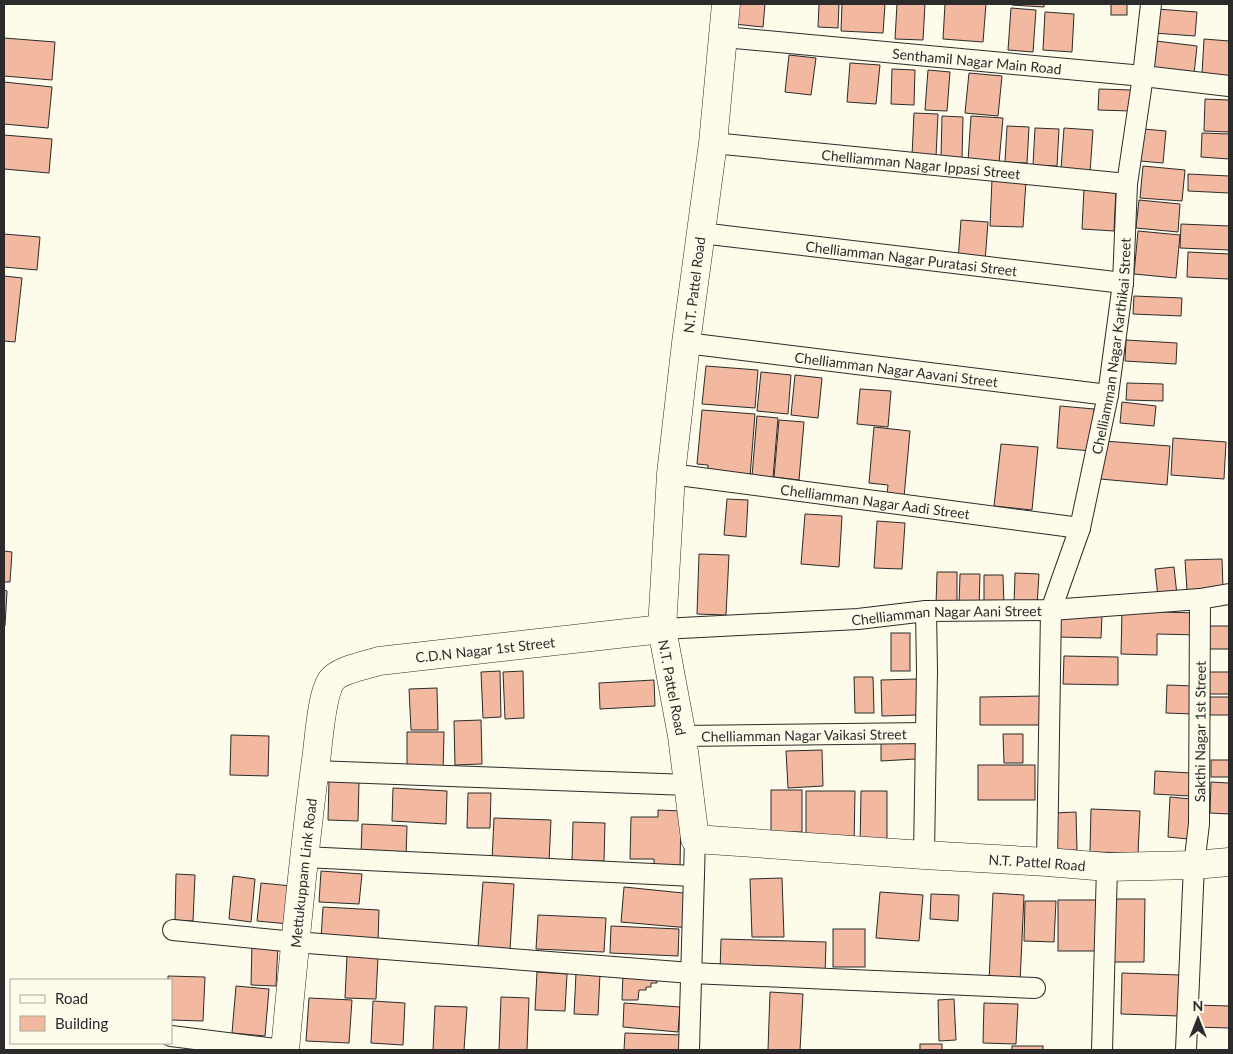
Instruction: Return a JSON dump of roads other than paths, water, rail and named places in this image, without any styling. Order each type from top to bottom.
[{"type":"street","name":"N.T. Pattel Road","points":[[726,4],[713,144],[686,343],[671,474],[662,629],[682,736],[695,839],[1107,867],[1194,865],[1229,862]]},
{"type":"street","name":"Chelliamman Nagar Karthikai Street","points":[[1047,862],[1052,610],[1080,528],[1108,395],[1123,283],[1127,184],[1143,76],[1151,4]]},
{"type":"street","name":"Senthamil Nagar Main Road","points":[[724,36],[1229,86]]},
{"type":"street","name":"Chelliamman Nagar Ippasi Street","points":[[713,144],[1127,184]]},
{"type":"street","name":"Chelliamman Nagar Puratasi Street","points":[[701,233],[1123,283]]},
{"type":"street","name":"Chelliamman Nagar Aavani Street","points":[[686,343],[1108,395]]},
{"type":"street","name":"Chelliamman Nagar Aadi Street","points":[[671,474],[1080,528]]},
{"type":"street","name":"Chelliamman Nagar Aani Street","points":[[662,629],[858,619],[926,611],[1052,610],[1200,599],[1229,594]]},
{"type":"street","name":"Sakthi Nagar 1st Street","points":[[1186,1050],[1194,865],[1200,824],[1200,599]]},
{"type":"street","points":[[924,855],[926,611]]},
{"type":"street","name":"C.D.N Nagar 1st Street","points":[[325,697],[331,681],[339,674],[379,662],[662,629]]},
{"type":"street","name":"Mettukuppam Link Road","points":[[285,1050],[294,942],[325,697]]},
{"type":"street","name":"Chelliamman Nagar Vaikasi Street","points":[[682,736],[926,733]]},
{"type":"street","points":[[315,771],[688,785]]},
{"type":"street","points":[[689,1050],[695,839]]},
{"type":"street","points":[[304,857],[694,876]]},
{"type":"street","points":[[1102,1050],[1107,867]]},
{"type":"street","points":[[173,930],[294,942],[691,973],[1035,988]]},
{"type":"street","points":[[172,1036],[285,1050]]}]
